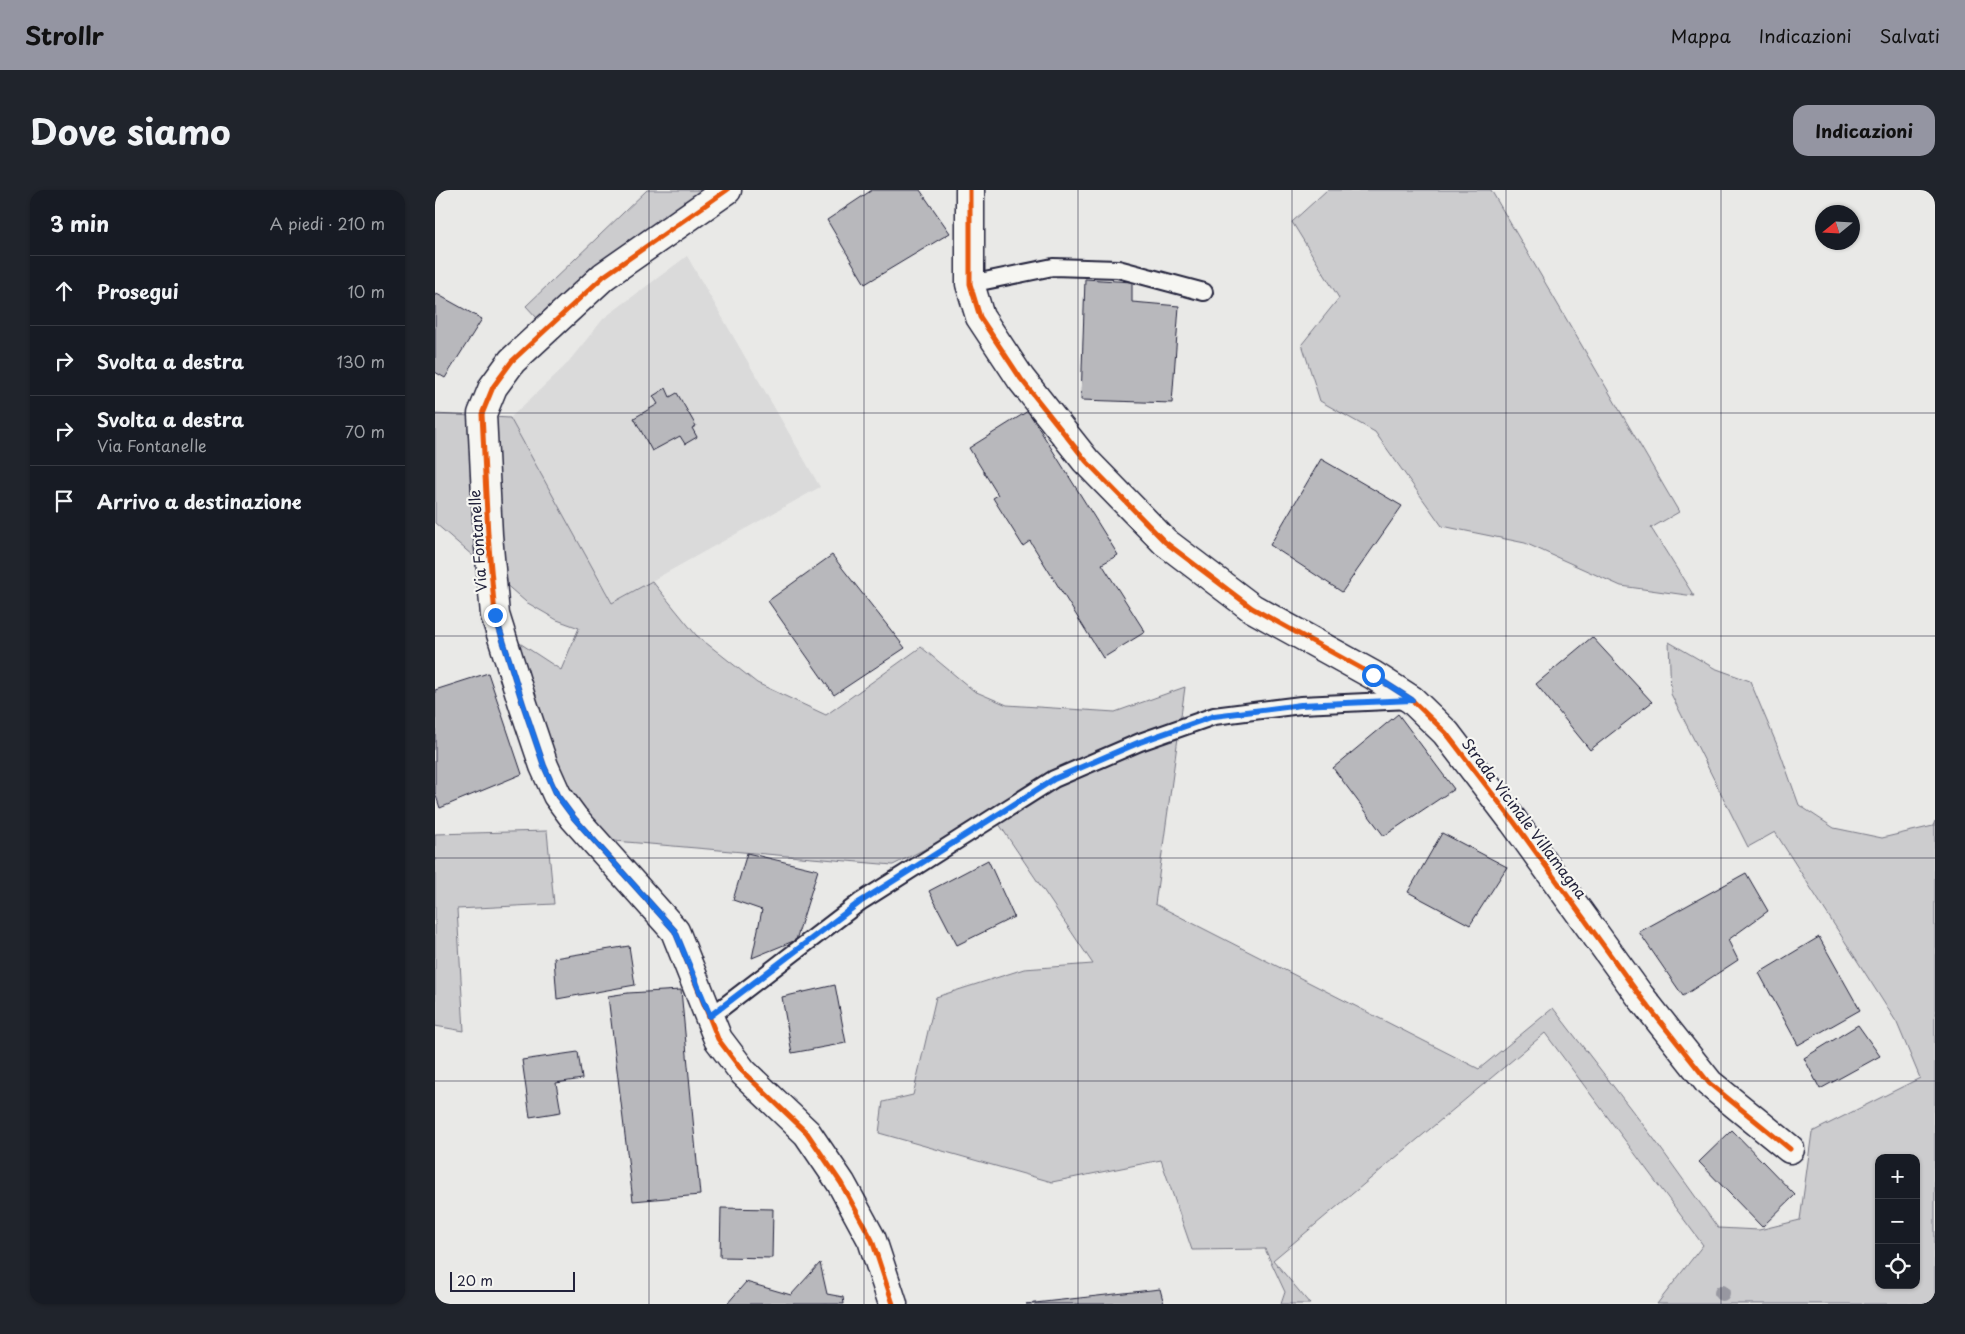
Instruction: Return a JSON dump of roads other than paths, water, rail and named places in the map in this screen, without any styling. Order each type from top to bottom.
[{"type":"street","name":"Via Fontanelle","points":[[727,190],[604,276],[512,361],[493,386],[482,414],[488,535],[495,615],[544,766],[557,795],[574,818],[675,931],[719,1039],[743,1072],[807,1133],[841,1183],[872,1240],[893,1304]]},
{"type":"street","name":"Strada Vicinale Villamagna","points":[[970,190],[970,284],[980,317],[1021,379],[1086,461],[1165,542],[1252,608],[1373,675],[1412,700],[1451,740],[1514,822],[1640,996],[1709,1083],[1790,1149]]},
{"type":"lane","points":[[970,284],[1053,267],[1118,268],[1204,292]]},
{"type":"lane","points":[[710,1016],[860,902],[1054,779],[1140,742],[1214,716],[1301,705],[1412,700]]}]
